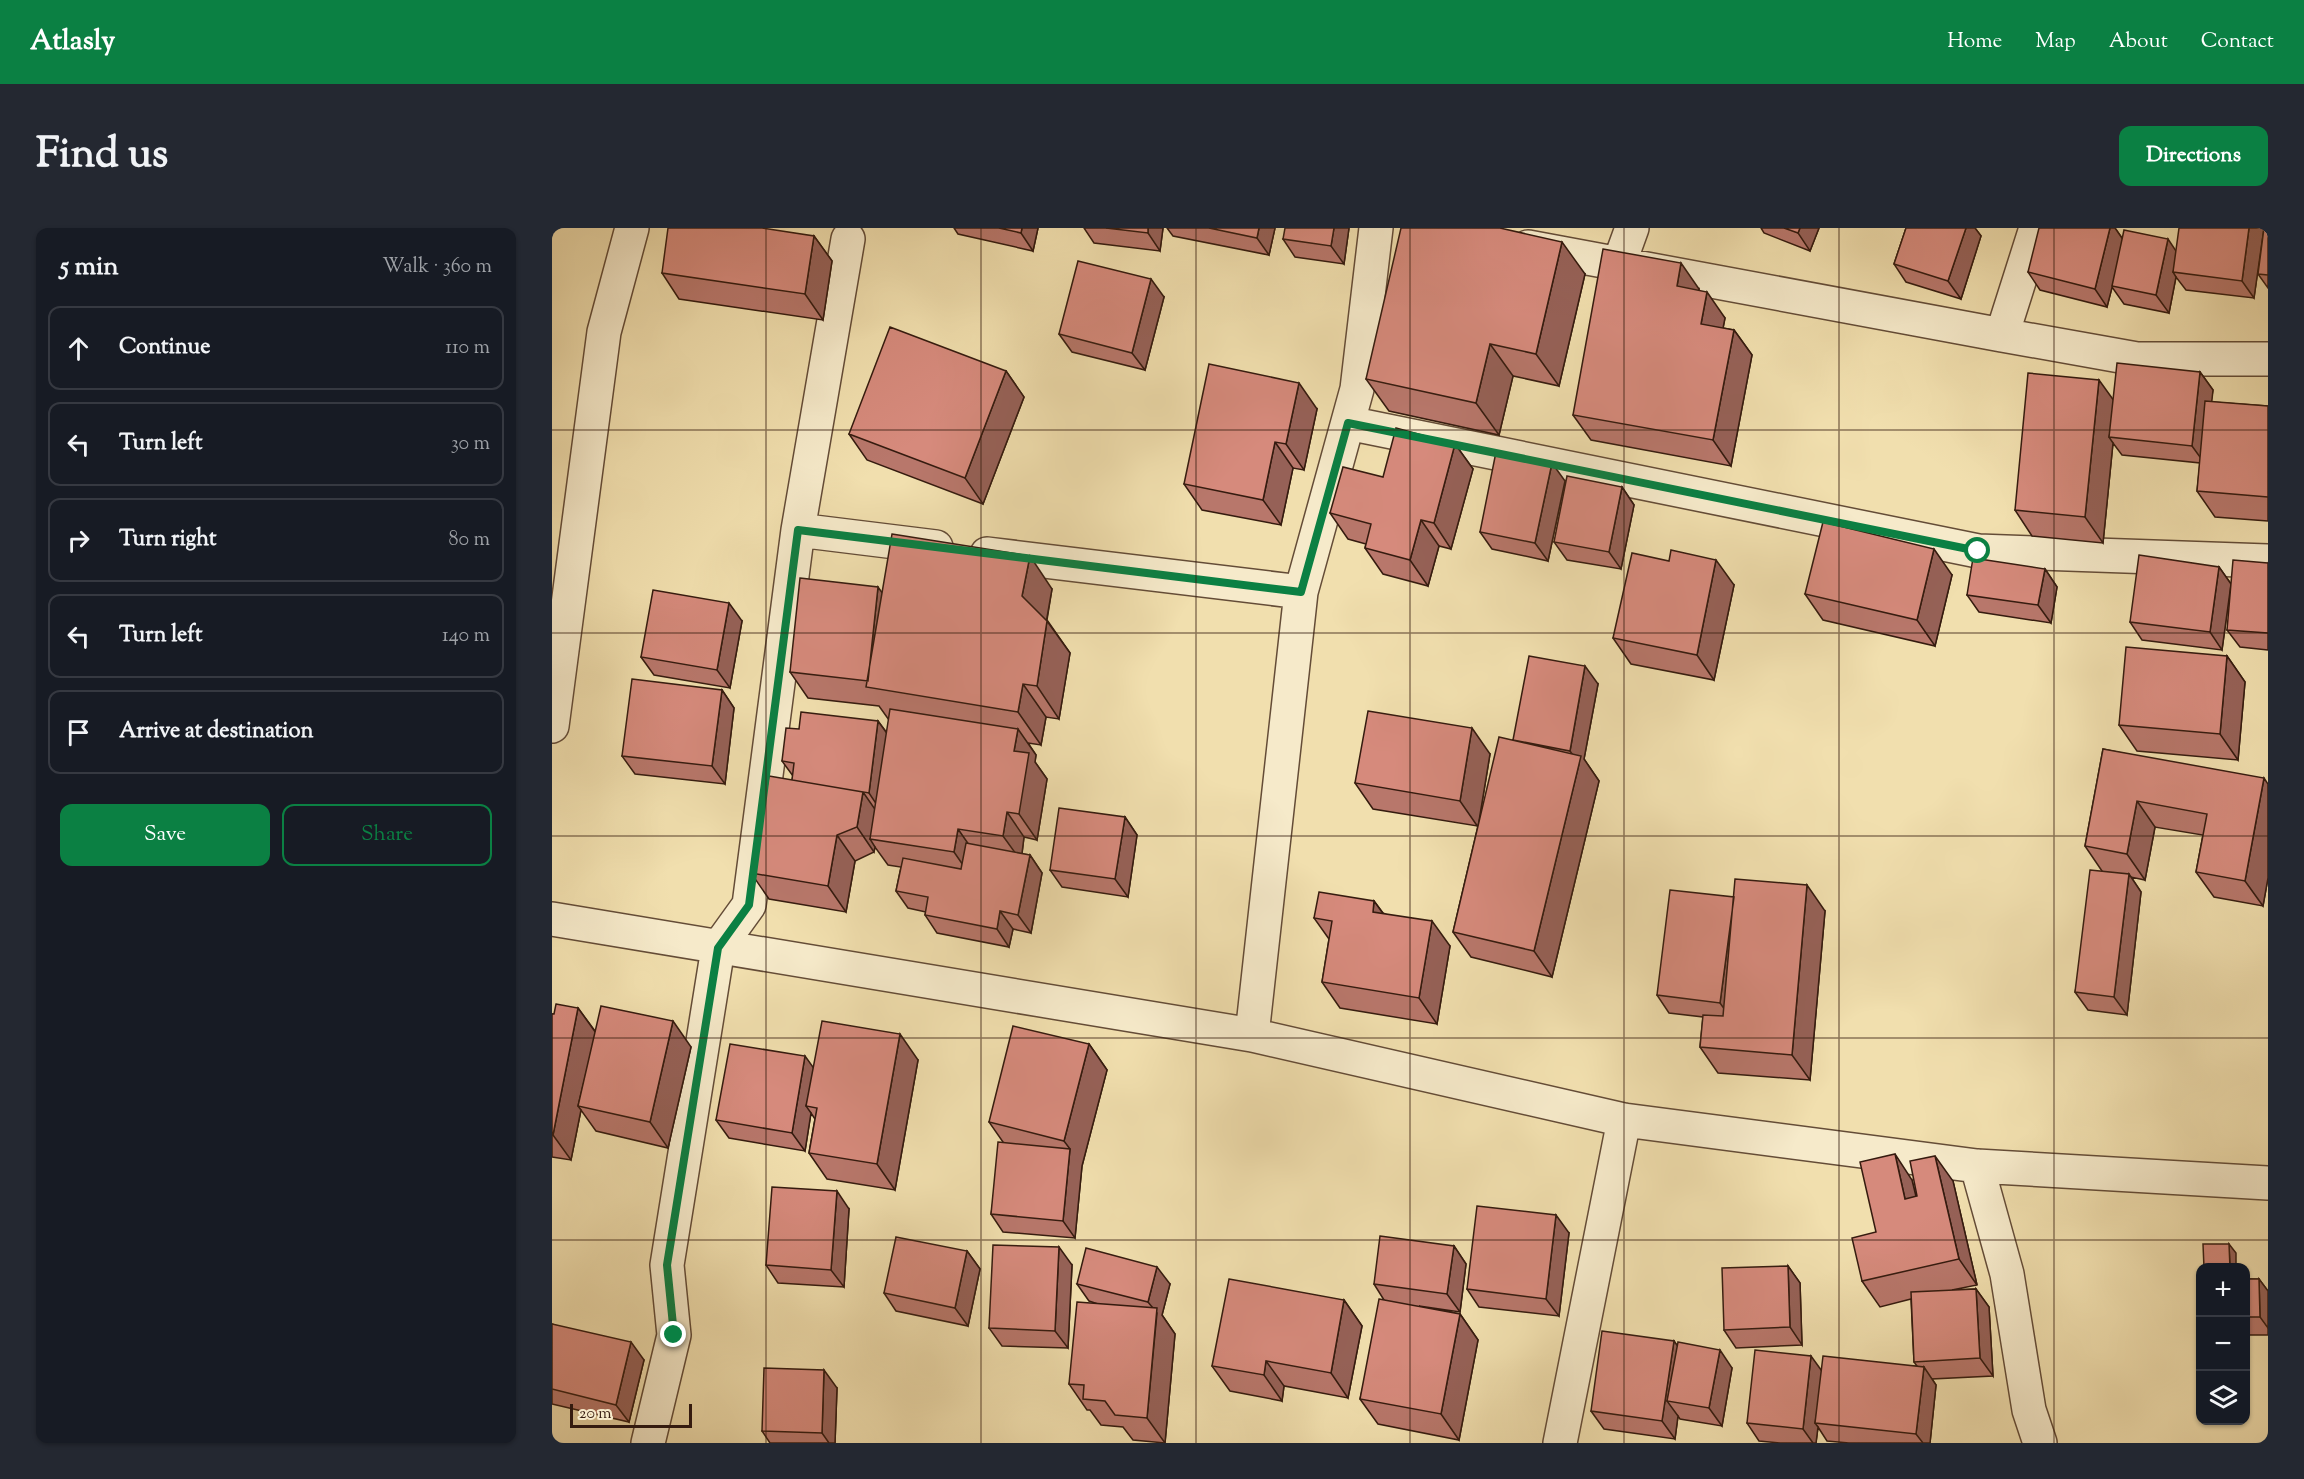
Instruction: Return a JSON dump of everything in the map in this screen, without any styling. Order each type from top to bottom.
[{"type":"street","points":[[552,726],[604,332],[632,228]]},
{"type":"street","points":[[1252,1035],[1301,592],[1357,389],[1376,228]]},
{"type":"street","points":[[1619,264],[1632,228]]},
{"type":"street","points":[[2002,335],[2036,228]]},
{"type":"street","points":[[648,1443],[674,1335],[667,1265],[718,948],[749,905],[798,530],[848,239]]},
{"type":"street","points":[[1496,241],[2137,359],[2268,359]]},
{"type":"street","points":[[1348,423],[1978,551],[2268,561]]},
{"type":"street","points":[[798,530],[1301,592]]},
{"type":"street","points":[[552,919],[1252,1035],[1624,1120],[1977,1166],[2268,1183]]},
{"type":"street","points":[[1560,1443],[1624,1120]]},
{"type":"street","points":[[1977,1166],[2007,1274],[2029,1410],[2040,1443]]},
{"type":"building","points":[[668,228],[762,228],[814,236],[805,294],[662,273]]},
{"type":"building","points":[[999,228],[1022,228],[1021,233]]},
{"type":"building","points":[[1106,228],[1148,228],[1148,233]]},
{"type":"building","points":[[1209,228],[1259,228],[1257,238]]},
{"type":"building","points":[[1285,228],[1334,228],[1331,246],[1283,239]]},
{"type":"building","points":[[1401,228],[1500,228],[1562,242],[1536,354],[1490,344],[1476,403],[1366,379]]},
{"type":"building","points":[[1784,228],[1800,228],[1798,233]]},
{"type":"building","points":[[1906,228],[1966,228],[1948,281],[1894,264]]},
{"type":"building","points":[[2039,228],[2110,228],[2095,289],[2028,272]]},
{"type":"building","points":[[2179,228],[2249,228],[2242,281],[2173,272]]},
{"type":"building","points":[[2264,228],[2268,228],[2268,275],[2258,274]]},
{"type":"building","points":[[2124,230],[2168,239],[2156,295],[2112,286]]},
{"type":"building","points":[[1603,249],[1681,263],[1677,286],[1707,292],[1701,324],[1734,330],[1713,440],[1573,415]]},
{"type":"building","points":[[1078,261],[1151,279],[1132,353],[1059,334]]},
{"type":"building","points":[[890,327],[1006,371],[965,478],[849,434]]},
{"type":"building","points":[[2117,363],[2200,372],[2192,446],[2109,437]]},
{"type":"building","points":[[1209,364],[1299,383],[1286,444],[1275,442],[1263,500],[1184,484]]},
{"type":"building","points":[[2028,373],[2099,380],[2085,517],[2015,510]]},
{"type":"building","points":[[2205,401],[2268,406],[2268,497],[2197,491]]},
{"type":"building","points":[[1396,428],[1455,444],[1434,523],[1421,520],[1410,560],[1365,548],[1371,524],[1330,513],[1343,467],[1383,477]]},
{"type":"building","points":[[1496,452],[1552,463],[1535,543],[1480,532]]},
{"type":"building","points":[[1567,476],[1622,487],[1609,552],[1554,542]]},
{"type":"building","points":[[1823,522],[1934,549],[1917,620],[1805,594]]},
{"type":"building","points":[[892,534],[1030,556],[1022,596],[1047,621],[1037,686],[1023,684],[1018,712],[866,687]]},
{"type":"building","points":[[1671,550],[1716,560],[1697,655],[1613,638],[1632,553],[1669,561]]},
{"type":"building","points":[[2139,555],[2219,567],[2210,632],[2130,622]]},
{"type":"building","points":[[1973,558],[2045,569],[2038,605],[1967,595]]},
{"type":"building","points":[[2233,560],[2268,563],[2268,633],[2227,630]]},
{"type":"building","points":[[800,578],[878,587],[868,681],[790,672]]},
{"type":"building","points":[[653,590],[729,603],[717,670],[641,657]]},
{"type":"building","points":[[2126,647],[2227,656],[2220,734],[2119,725]]},
{"type":"building","points":[[1529,656],[1585,666],[1570,751],[1513,740]]},
{"type":"building","points":[[632,679],[722,690],[712,766],[622,756]]},
{"type":"building","points":[[890,709],[1018,729],[1014,751],[1029,753],[1019,814],[1007,812],[1003,836],[958,829],[954,852],[870,839]]},
{"type":"building","points":[[1368,711],[1472,728],[1460,801],[1355,783]]},
{"type":"building","points":[[801,712],[878,721],[869,793],[792,780],[794,763],[782,761],[786,728],[799,729]]},
{"type":"building","points":[[1499,737],[1581,756],[1534,951],[1453,932]]},
{"type":"building","points":[[2103,749],[2264,778],[2245,881],[2196,872],[2207,814],[2137,801],[2127,854],[2085,846]]},
{"type":"building","points":[[769,776],[863,792],[857,827],[837,835],[828,886],[751,873]]},
{"type":"building","points":[[1059,808],[1125,817],[1115,879],[1050,870]]},
{"type":"building","points":[[966,843],[1030,855],[1018,915],[1000,911],[997,929],[925,915],[928,897],[896,891],[903,858],[961,869]]},
{"type":"building","points":[[2090,870],[2129,874],[2114,997],[2075,992]]},
{"type":"building","points":[[1735,879],[1807,885],[1792,1055],[1700,1047],[1703,1015],[1723,1016]]},
{"type":"building","points":[[1670,890],[1734,897],[1720,1003],[1657,995]]},
{"type":"building","points":[[1319,892],[1374,901],[1373,912],[1432,921],[1419,998],[1322,982],[1332,921],[1314,918]]},
{"type":"building","points":[[556,1004],[578,1008],[552,1135],[552,1014],[554,1014]]},
{"type":"building","points":[[601,1006],[673,1021],[650,1122],[578,1106]]},
{"type":"building","points":[[822,1021],[900,1034],[877,1164],[809,1153],[817,1108],[806,1106]]},
{"type":"building","points":[[1013,1026],[1089,1044],[1064,1141],[989,1122]]},
{"type":"building","points":[[730,1044],[805,1056],[792,1133],[716,1120]]},
{"type":"building","points":[[998,1142],[1070,1149],[1063,1221],[991,1214]]},
{"type":"building","points":[[1895,1154],[1905,1199],[1917,1196],[1910,1161],[1935,1156],[1959,1259],[1862,1281],[1852,1238],[1876,1232],[1860,1162]]},
{"type":"building","points":[[772,1187],[837,1191],[831,1270],[766,1265]]},
{"type":"building","points":[[1477,1206],[1556,1215],[1546,1299],[1467,1289]]},
{"type":"building","points":[[1380,1236],[1454,1246],[1447,1294],[1374,1284]]},
{"type":"building","points":[[896,1237],[967,1251],[955,1308],[884,1293]]},
{"type":"building","points":[[2203,1244],[2229,1244],[2230,1263],[2204,1263]]},
{"type":"building","points":[[993,1245],[1059,1247],[1055,1331],[989,1328]]},
{"type":"building","points":[[1086,1248],[1157,1267],[1148,1302],[1077,1284]]},
{"type":"building","points":[[1788,1266],[1790,1327],[1724,1330],[1722,1268]]},
{"type":"building","points":[[1229,1279],[1344,1300],[1331,1373],[1266,1361],[1264,1375],[1212,1366]]},
{"type":"building","points":[[2250,1279],[2259,1279],[2260,1317],[2250,1317]]},
{"type":"building","points":[[1976,1289],[1980,1358],[1914,1362],[1911,1292]]},
{"type":"building","points":[[1379,1299],[1460,1314],[1441,1414],[1360,1399]]},
{"type":"building","points":[[1077,1302],[1157,1308],[1147,1418],[1115,1415],[1105,1401],[1083,1399],[1084,1385],[1069,1384]]},
{"type":"building","points":[[552,1324],[631,1342],[616,1405],[552,1389]]},
{"type":"building","points":[[1602,1331],[1674,1341],[1662,1421],[1591,1411]]},
{"type":"building","points":[[1678,1342],[1720,1350],[1709,1408],[1667,1401]]},
{"type":"building","points":[[1755,1350],[1811,1356],[1803,1429],[1747,1423]]},
{"type":"building","points":[[1823,1356],[1924,1367],[1916,1434],[1815,1423]]},
{"type":"building","points":[[764,1368],[824,1370],[822,1433],[762,1431]]},
{"type":"route","points":[[674,1335],[667,1265],[718,948],[749,905],[798,530],[1301,592],[1348,423],[1978,551]]}]
